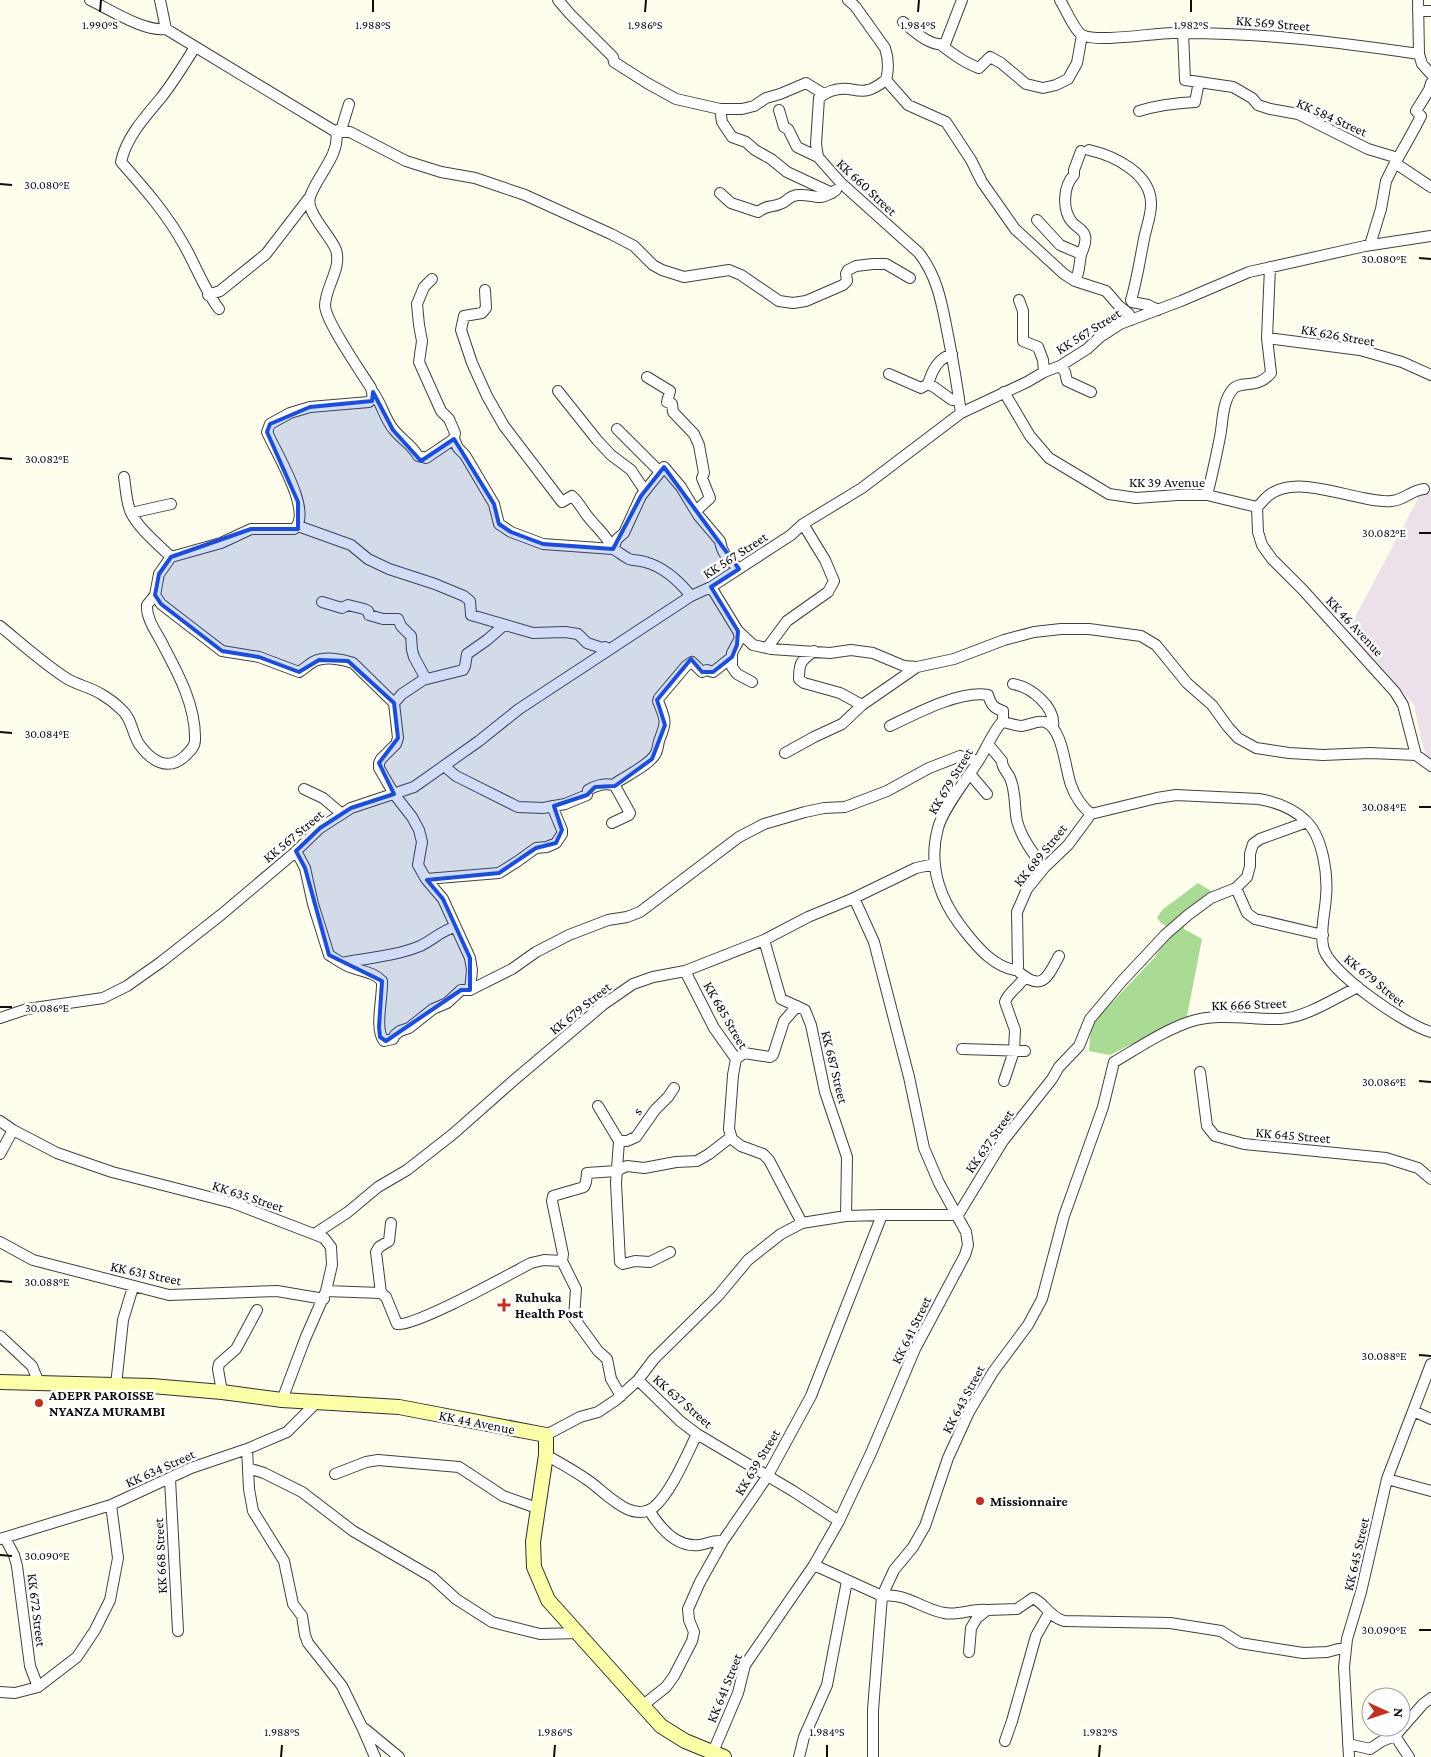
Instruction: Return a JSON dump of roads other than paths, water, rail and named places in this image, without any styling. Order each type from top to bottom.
[{"type":"main road","name":"KK 44 Avenue","points":[[0,1382],[116,1385],[222,1392],[282,1400],[399,1407],[546,1435]]},
{"type":"main road","points":[[546,1435],[546,1455],[533,1542],[534,1567],[548,1600],[661,1726],[685,1741],[719,1754]]},
{"type":"street","points":[[90,0],[143,26],[157,30],[166,29],[336,132],[350,132],[406,160],[442,172],[475,178],[526,195],[634,246],[648,261],[662,270],[684,277],[729,270],[741,275],[779,301],[793,303],[806,301],[843,285],[847,281],[846,274],[848,270],[856,266],[886,264],[910,278]]},
{"type":"street","points":[[160,0],[166,29]]},
{"type":"street","points":[[558,0],[613,57],[614,62],[676,99],[720,109],[742,109],[754,106],[766,98],[792,90],[806,82],[824,94],[847,89],[870,90],[886,80],[889,65],[885,48],[855,6],[848,0]]},
{"type":"street","points":[[942,45],[945,44],[962,0]]},
{"type":"street","points":[[903,22],[931,42],[942,45],[950,50],[954,56],[979,68],[990,57],[1001,63],[1026,84],[1043,88],[1056,85],[1068,79],[1077,63],[1082,35],[1077,30],[1060,0]]},
{"type":"street","points":[[1431,11],[1418,5],[1418,54],[1422,64],[1431,74]]},
{"type":"street","points":[[1139,111],[1179,102],[1195,102],[1199,82],[1185,80],[1183,32]]},
{"type":"street","name":"KK 569 Street","points":[[1082,35],[1100,38],[1162,33],[1218,32],[1337,42],[1418,54]]},
{"type":"street","points":[[195,47],[160,99],[144,117],[132,137],[121,162],[165,213],[185,245],[208,295],[219,309]]},
{"type":"street","points":[[886,80],[908,105],[946,122],[971,160],[982,182],[1015,229],[1064,274],[1076,281],[1106,291],[1129,314],[1131,320]]},
{"type":"street","name":"KK 584 Street","points":[[1199,82],[1233,87],[1252,98],[1258,105],[1298,114],[1368,149],[1396,160],[1431,188]]},
{"type":"street","points":[[1370,245],[1381,209],[1386,181],[1421,118],[1416,111],[1431,83]]},
{"type":"street","name":"KK 660 Street","points":[[824,94],[819,98],[816,144],[818,156],[841,183],[919,253],[926,262],[936,283],[952,354],[961,413]]},
{"type":"street","points":[[336,132],[342,127],[348,104]]},
{"type":"street","points":[[720,109],[722,122],[732,136],[746,142],[788,172],[832,192]]},
{"type":"street","points":[[779,110],[784,127],[788,129],[797,147],[818,156]]},
{"type":"street","points":[[208,295],[220,291],[266,254],[309,198],[335,147],[338,138],[336,132]]},
{"type":"street","points":[[1076,281],[1086,238],[1084,232],[1071,221],[1067,211],[1066,200],[1067,186],[1085,150],[1098,152],[1131,168],[1142,177],[1148,188],[1152,205],[1131,300],[1132,302],[1148,305],[1158,310]]},
{"type":"street","points":[[720,193],[731,203],[758,212],[766,206],[782,204],[790,197],[821,198],[832,192],[841,183]]},
{"type":"street","points":[[309,198],[309,207],[336,250],[336,267],[326,301],[327,316],[380,402],[393,430],[414,448],[418,456],[426,458],[454,439]]},
{"type":"street","points":[[1037,220],[1060,245],[1081,254]]},
{"type":"street","name":"KK 567 Street","points":[[0,1018],[27,1009],[103,998],[127,986],[222,914],[320,828],[351,808],[414,787],[519,709],[691,596],[711,587],[791,535],[803,524],[862,488],[961,413],[1060,366],[1120,324],[1249,272],[1370,245],[1431,236]]},
{"type":"street","points":[[1207,495],[1225,404],[1231,390],[1236,385],[1256,384],[1266,379],[1271,373],[1267,338],[1270,267]]},
{"type":"street","points":[[432,279],[424,287],[417,304],[422,341],[419,362],[442,411],[449,419],[455,433],[454,439],[458,448],[465,455],[491,497],[499,524],[511,532],[543,544],[613,549],[621,552],[627,558],[650,564],[671,575],[691,596]]},
{"type":"street","points":[[485,290],[486,308],[482,313],[464,316],[461,330],[472,363],[487,396],[504,426],[562,502],[572,496],[579,502],[588,517],[608,538],[613,549]]},
{"type":"street","points":[[1019,300],[1023,311],[1023,341],[1038,347],[1043,360],[1044,372]]},
{"type":"street","name":"KK 626 Street","points":[[1267,338],[1360,350],[1402,362],[1431,375]]},
{"type":"street","points":[[889,374],[921,388],[928,384],[932,371],[940,362],[946,356],[952,354]]},
{"type":"street","points":[[1060,366],[1065,372],[1067,381],[1091,392]]},
{"type":"street","points":[[647,377],[670,390],[667,402],[672,404],[673,412],[694,434],[699,445],[704,473],[702,478],[710,498],[696,511]]},
{"type":"street","points":[[928,384],[952,400],[959,398]]},
{"type":"street","points":[[558,391],[597,440],[631,470],[645,491]]},
{"type":"street","points":[[0,626],[55,671],[69,680],[100,693],[117,706],[128,718],[135,738],[143,749],[158,762],[171,764],[178,762],[193,748],[195,742],[194,722],[182,683],[148,617],[147,605],[155,595],[159,574],[171,557],[221,543],[251,530],[294,529],[298,526],[301,516],[298,502],[267,432],[270,424],[290,413],[310,407],[369,402],[373,397],[373,392]]},
{"type":"street","name":"KK 39 Avenue","points":[[1004,392],[1030,436],[1049,458],[1109,494],[1136,498],[1178,494],[1207,495],[1229,499],[1258,508]]},
{"type":"street","points":[[617,429],[657,469],[664,468]]},
{"type":"street","points":[[613,549],[617,539],[624,533],[641,496],[664,468]]},
{"type":"street","points":[[664,468],[681,487],[696,511],[720,541],[720,547],[724,553],[738,569]]},
{"type":"street","points":[[124,478],[131,513],[171,557]]},
{"type":"street","points":[[1258,508],[1269,495],[1296,487],[1317,488],[1377,501],[1401,499],[1417,490],[1424,489]]},
{"type":"street","points":[[131,513],[171,504]]},
{"type":"street","name":"KK 46 Avenue","points":[[1258,508],[1258,532],[1262,545],[1272,559],[1378,671],[1403,705],[1416,755]]},
{"type":"street","points":[[767,648],[787,621],[828,592],[834,581],[825,560],[803,524]]},
{"type":"street","points":[[298,526],[351,545],[368,559],[389,569],[464,596],[470,601],[471,615],[503,626],[520,628],[533,633],[565,632],[578,634],[587,642],[602,648],[605,646],[609,649]]},
{"type":"street","points":[[711,587],[738,631],[753,645],[767,648],[830,653],[851,650],[873,653],[904,666],[917,667],[954,659],[1004,640],[1034,632],[1061,629],[1089,630],[1141,636],[1156,645],[1187,683],[1212,705],[1228,728],[1238,738],[1256,748],[1323,756],[1370,753],[1416,755],[1431,766]]},
{"type":"street","points":[[155,595],[161,604],[222,651],[259,657],[299,672],[313,662],[326,658],[348,661],[353,663],[394,703],[398,738],[396,744],[381,759],[379,768],[419,830],[422,842],[418,865],[426,879],[443,899],[470,958],[472,970],[470,990]]},
{"type":"street","points":[[322,602],[342,608],[348,605],[364,608],[369,614],[383,619],[398,619],[401,626],[411,636],[414,657],[426,680]]},
{"type":"street","points":[[394,703],[402,694],[426,680],[463,670],[466,666],[467,654],[503,626]]},
{"type":"street","points":[[738,631],[740,638],[732,657],[732,667],[737,674],[752,682]]},
{"type":"street","points":[[814,651],[801,661],[799,679],[804,683],[840,693],[862,704]]},
{"type":"street","points":[[615,786],[616,783],[652,759],[656,753],[665,725],[664,715],[658,701],[681,671],[692,662],[702,672],[707,670],[713,672],[732,657]]},
{"type":"street","points":[[785,753],[842,724],[862,704],[917,667]]},
{"type":"street","points":[[1013,684],[1020,685],[1043,701],[1050,711],[1053,727]]},
{"type":"street","points":[[890,726],[934,705],[978,693],[988,695],[992,705],[1004,711],[1003,722],[1019,726],[1030,725],[1038,721],[1045,722],[1053,727],[1058,735],[1071,786],[1079,802],[1090,814]]},
{"type":"street","name":"KK 679 Street","points":[[316,1233],[348,1212],[378,1187],[407,1170],[453,1134],[604,1004],[633,984],[652,977],[685,971],[764,940],[808,917],[854,898],[916,868],[935,864],[938,828],[941,819],[998,726],[1003,722]]},
{"type":"street","points":[[988,744],[1002,761],[1002,767],[1010,778],[1017,820],[1022,834],[1029,849],[1044,868]]},
{"type":"street","points":[[296,851],[305,868],[311,897],[329,955],[352,968],[369,972],[382,981],[379,1026],[380,1037],[384,1041],[393,1039],[400,1031],[409,1028],[432,1009],[447,1003],[461,990],[470,990],[512,969],[536,952],[569,935],[608,920],[627,917],[640,912],[739,837],[764,824],[805,812],[845,806],[888,791],[929,768],[960,756],[978,761]]},
{"type":"street","points":[[444,766],[456,776],[518,807],[543,808],[565,804],[587,795],[588,790],[595,787],[609,784],[615,786],[630,813],[612,823]]},
{"type":"street","points":[[970,774],[987,794]]},
{"type":"street","points":[[304,789],[322,798],[342,814]]},
{"type":"street","name":"KK 679 Street","points":[[1090,814],[1176,795],[1259,799],[1271,801],[1287,808],[1307,822],[1319,842],[1327,878],[1323,946],[1328,959],[1358,987],[1394,1014],[1421,1030],[1431,1032]]},
{"type":"street","points":[[426,879],[499,873],[536,848],[548,847],[556,843],[562,834],[562,830],[552,806]]},
{"type":"street","name":"KK 689 Street","points":[[1012,969],[1018,967],[1017,912],[1027,889],[1044,868],[1068,845],[1090,814]]},
{"type":"street","points":[[1307,822],[1260,839],[1253,844],[1247,877],[1236,888],[1247,913],[1255,919],[1323,935]]},
{"type":"street","points":[[935,864],[935,873],[940,892],[948,908],[963,930],[982,952],[1029,981],[1039,982],[1044,981],[1059,956]]},
{"type":"street","name":"KK 637 Street","points":[[546,1435],[580,1417],[598,1412],[620,1396],[638,1380],[654,1359],[718,1296],[748,1260],[781,1234],[802,1223],[846,1216],[958,1215],[1003,1141],[1052,1079],[1059,1067],[1079,1046],[1090,1019],[1122,981],[1166,934],[1188,915],[1211,898],[1236,888]]},
{"type":"street","name":"KK 641 Street","points":[[719,1754],[746,1665],[814,1565],[839,1521],[915,1349],[965,1255],[968,1245],[966,1232],[939,1183],[924,1148],[909,1077],[874,942],[854,898]]},
{"type":"street","points":[[342,963],[421,946],[447,929],[455,927]]},
{"type":"street","name":"KK 687 Street","points":[[764,940],[781,998],[805,1010],[811,1025],[825,1092],[846,1157],[846,1216]]},
{"type":"street","name":"KK 685 Street","points":[[685,971],[714,1028],[736,1059],[729,1129],[731,1137]]},
{"type":"street","points":[[1004,1081],[1019,1051],[1015,1030],[1005,1002],[1008,995],[1020,985],[1025,977]]},
{"type":"street","name":"KK 666 Street","points":[[1114,1062],[1190,1022],[1218,1017],[1292,1017],[1308,1012],[1358,987]]},
{"type":"street","points":[[736,1059],[744,1053],[770,1057],[773,1055],[784,1021],[797,1006]]},
{"type":"street","points":[[962,1049],[1019,1051]]},
{"type":"street","name":"KK 643 Street","points":[[873,1757],[873,1710],[882,1596],[894,1570],[913,1548],[926,1526],[948,1458],[969,1412],[993,1372],[1028,1325],[1042,1299],[1064,1216],[1103,1107],[1114,1062]]},
{"type":"street","name":"KK 645 Street","points":[[1200,1072],[1207,1126],[1215,1136],[1244,1144],[1386,1158],[1418,1168],[1431,1179]]},
{"type":"street","name":"s","points":[[619,1141],[628,1141],[636,1137],[655,1110],[668,1098],[674,1088]]},
{"type":"street","points":[[598,1106],[619,1141],[616,1171],[620,1262],[623,1264],[636,1261],[650,1262],[670,1252]]},
{"type":"street","name":"KK 635 Street","points":[[0,1121],[57,1153],[112,1172],[233,1203],[316,1233]]},
{"type":"street","points":[[0,1154],[13,1130]]},
{"type":"street","points":[[620,1396],[611,1379],[607,1359],[598,1351],[574,1318],[576,1289],[562,1260],[552,1201],[553,1196],[584,1187],[587,1173],[616,1171],[627,1166],[644,1168],[676,1162],[697,1161],[731,1137],[741,1146],[763,1154],[769,1160],[802,1223]]},
{"type":"street","name":"KK 639 Street","points":[[642,1706],[666,1687],[674,1676],[692,1640],[694,1632],[689,1620],[688,1609],[700,1582],[723,1542],[767,1477],[811,1396],[882,1215]]},
{"type":"street","points":[[391,1223],[389,1242],[379,1247],[376,1252],[381,1293],[386,1297],[397,1324],[400,1325],[460,1300],[531,1263],[544,1260],[562,1260]]},
{"type":"street","points":[[282,1400],[305,1339],[325,1295],[332,1265],[331,1247],[324,1238],[316,1233]]},
{"type":"street","name":"KK 631 Street","points":[[0,1242],[33,1260],[169,1295],[277,1291],[325,1295],[381,1293]]},
{"type":"street","points":[[116,1385],[123,1320],[133,1287]]},
{"type":"street","points":[[222,1392],[218,1369],[219,1364],[236,1349],[257,1310]]},
{"type":"street","points":[[0,1336],[32,1366],[39,1383]]},
{"type":"street","name":"KK 645 Street","points":[[1349,1757],[1344,1667],[1347,1638],[1361,1592],[1387,1480],[1431,1364]]},
{"type":"street","name":"KK 637 Street","points":[[638,1380],[680,1421],[697,1434],[793,1491],[839,1521]]},
{"type":"street","name":"KK 634 Street","points":[[2,1539],[111,1505],[191,1468],[247,1450],[287,1432],[318,1401]]},
{"type":"street","points":[[1413,1411],[1431,1419]]},
{"type":"street","points":[[546,1455],[589,1481],[615,1503],[642,1512],[656,1506],[664,1496],[697,1434]]},
{"type":"street","points":[[247,1450],[249,1489],[253,1511],[284,1561],[293,1604],[302,1616],[308,1643],[342,1686],[375,1757]]},
{"type":"street","points":[[335,1474],[366,1462],[378,1460],[459,1467],[503,1496],[537,1508]]},
{"type":"street","points":[[248,1468],[264,1473],[302,1492],[353,1531],[432,1577],[456,1599],[492,1622],[540,1634],[579,1633]]},
{"type":"street","name":"KK 668 Street","points":[[170,1479],[178,1631]]},
{"type":"street","points":[[1387,1480],[1431,1491]]},
{"type":"street","points":[[0,1692],[15,1693],[38,1687],[77,1657],[95,1630],[110,1600],[118,1558],[111,1505]]},
{"type":"street","points":[[649,1510],[662,1528],[680,1543],[696,1545],[713,1541],[723,1542]]},
{"type":"street","name":"KK 672 Street","points":[[2,1539],[14,1555],[17,1566],[30,1666],[38,1687]]},
{"type":"street","points":[[814,1565],[882,1596],[891,1594],[900,1596],[946,1613],[981,1609],[1016,1609],[1033,1598],[1044,1606],[1049,1613],[1064,1621],[1170,1623],[1221,1631],[1240,1643],[1303,1652],[1327,1652],[1346,1647]]},
{"type":"street","points":[[799,1757],[804,1737],[827,1685],[847,1581]]},
{"type":"street","points":[[969,1652],[971,1628],[977,1618],[987,1610]]},
{"type":"street","points":[[1005,1741],[1036,1636],[1049,1613]]},
{"type":"street","points":[[1411,1718],[1431,1698]]},
{"type":"street","points":[[362,1727],[399,1757]]},
{"type":"street","points":[[1348,1744],[1370,1750],[1382,1741],[1392,1737]]},
{"type":"street","points":[[1396,1737],[1409,1757]]},
{"type":"place","name":"Ruhuka Health Post","points":[[504,1305]]},
{"type":"place","name":"ADEPR PAROISSE NYANZA MURAMBI","points":[[39,1403]]},
{"type":"place","name":"Missionnaire","points":[[980,1501]]}]
